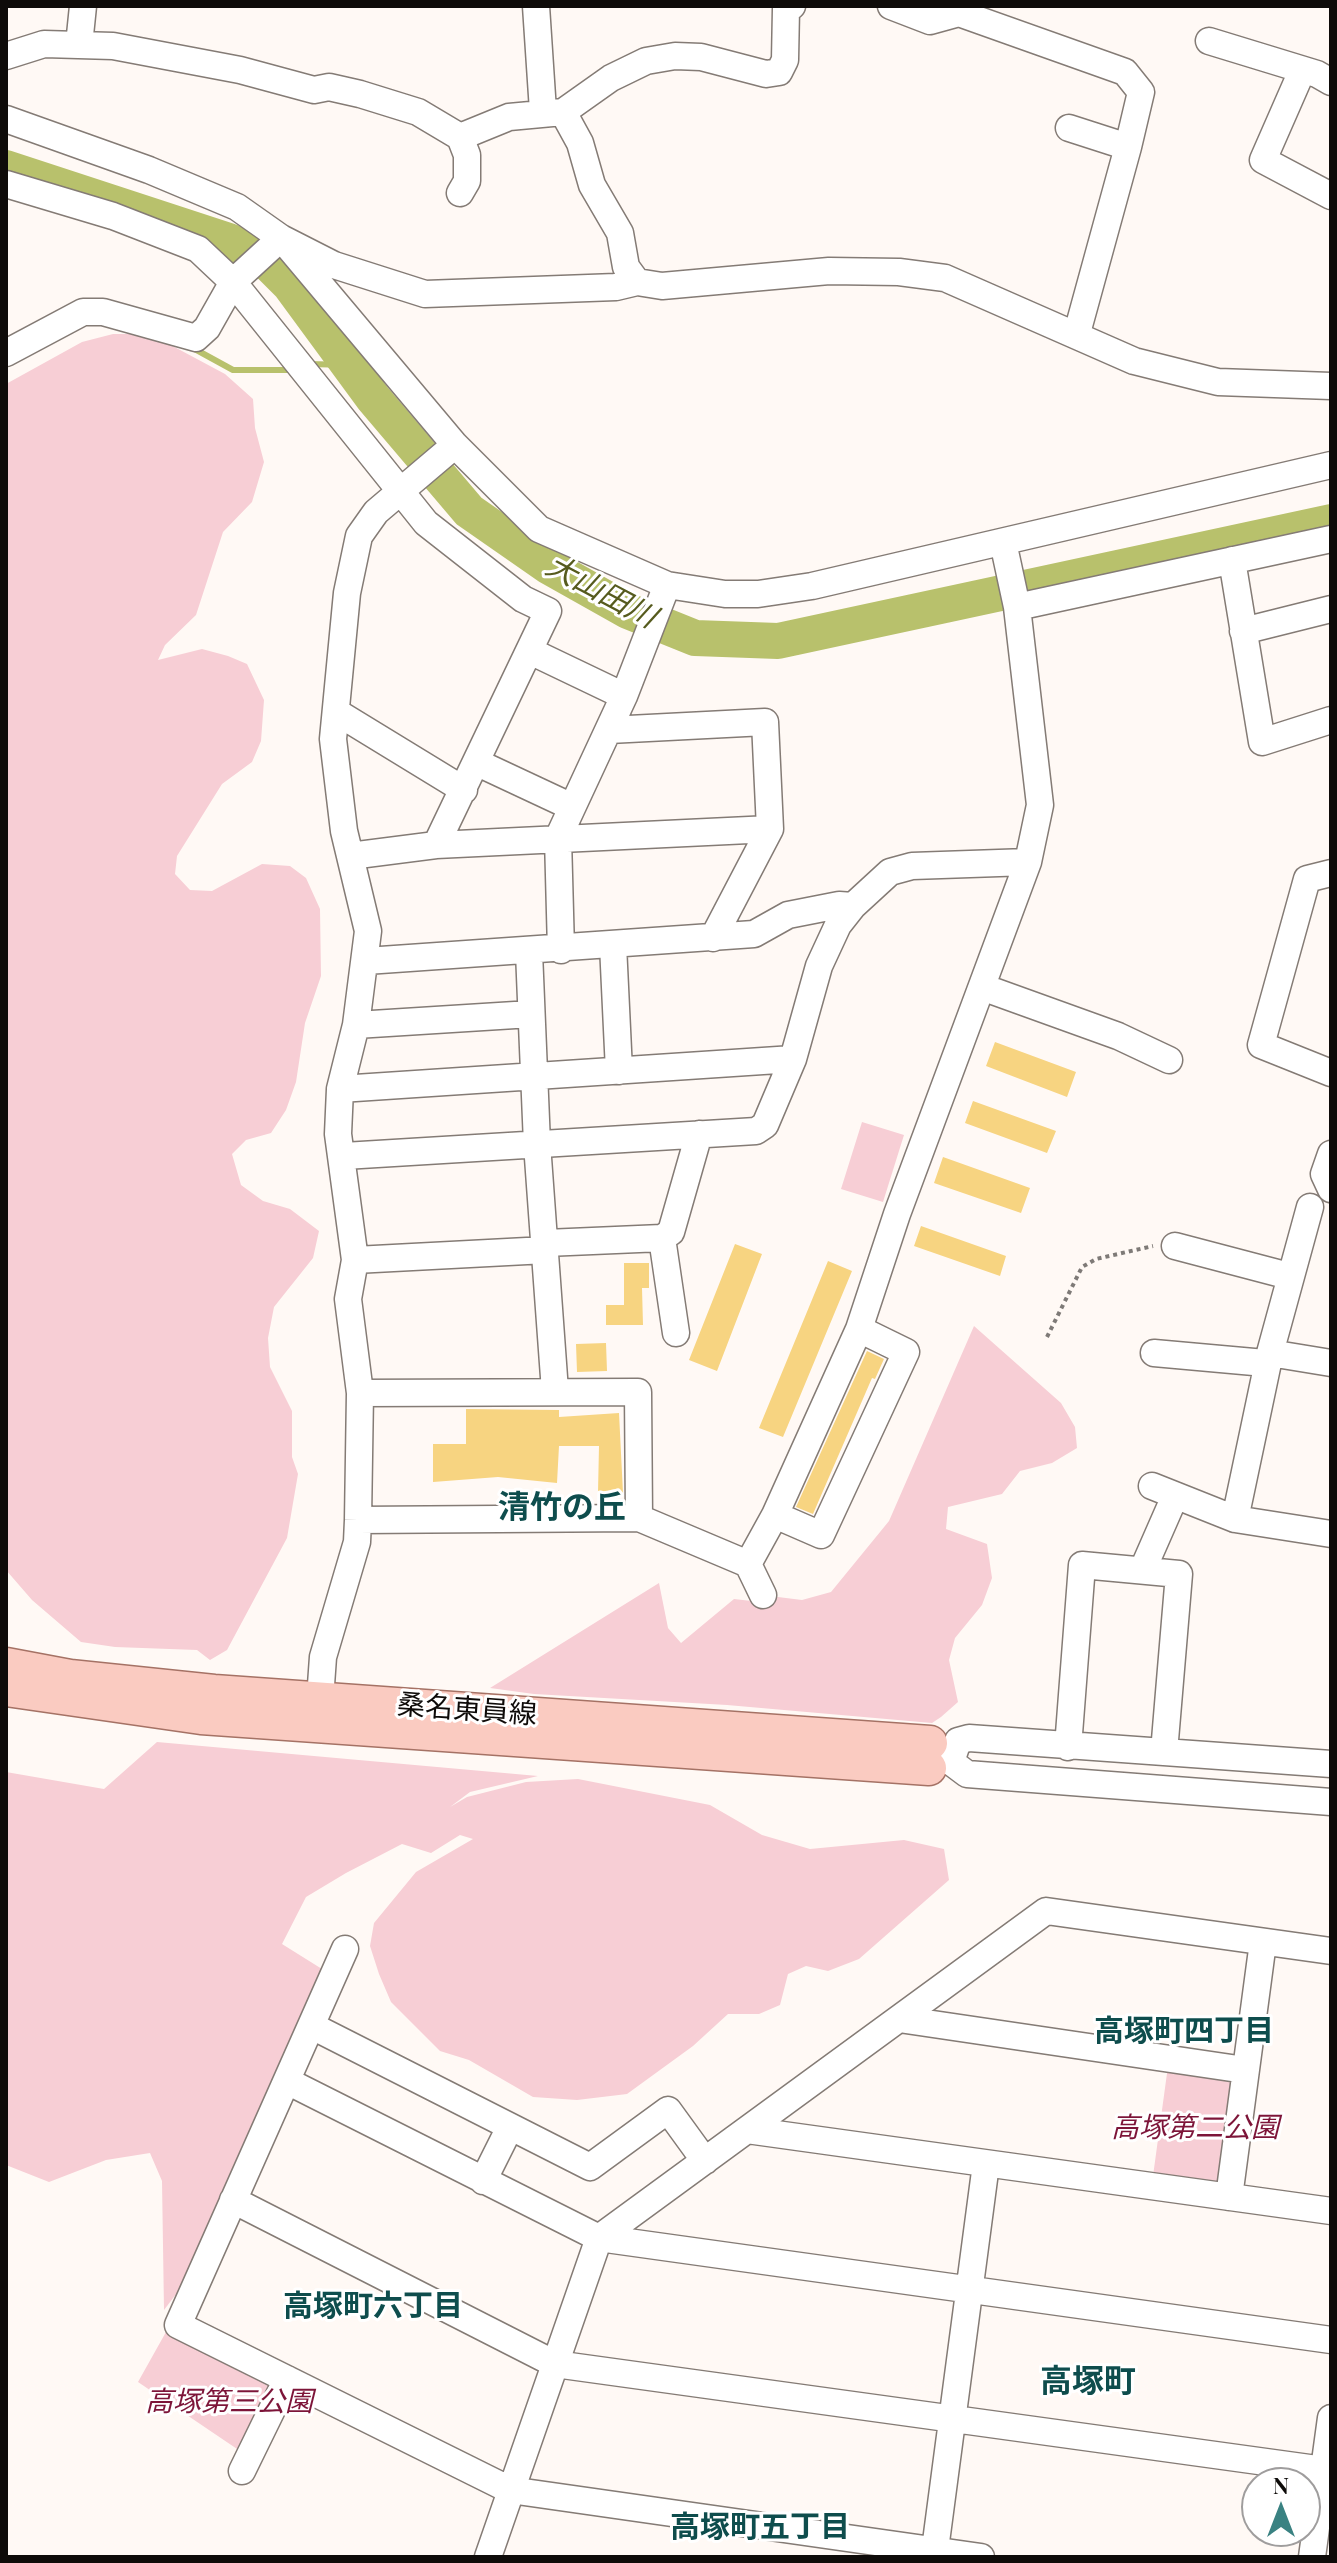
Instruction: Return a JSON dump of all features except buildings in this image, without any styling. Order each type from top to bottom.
[{"type":"main road","name":"桑名東員線","points":[[6,1665],[70,1677],[930,1756],[201,1717],[6,1689]]},
{"type":"street","points":[[79,45],[83,6]]},
{"type":"street","points":[[536,6],[553,111],[580,143],[592,185],[620,233],[626,267],[637,282]]},
{"type":"street","points":[[460,137],[509,117],[553,111],[646,61],[675,56],[701,57],[766,74],[779,72],[785,60],[786,9],[792,6]]},
{"type":"street","points":[[891,6],[930,21],[959,13],[1125,72],[1141,92],[1077,333]]},
{"type":"street","points":[[1209,41],[1331,82]]},
{"type":"street","points":[[6,56],[44,44],[113,46],[240,70],[314,90],[329,87],[360,94],[418,112],[460,137],[467,155],[467,181],[460,193]]},
{"type":"street","points":[[1302,71],[1263,160],[1331,196]]},
{"type":"street","points":[[6,119],[149,170],[222,201],[281,238],[334,265],[425,294],[616,287],[637,282],[662,286],[829,271],[899,272],[945,278],[1077,333],[1134,361],[1218,382],[1331,386]]},
{"type":"street","points":[[1069,128],[1128,147]]},
{"type":"street","points":[[6,184],[161,232],[198,249],[233,282],[426,523],[523,599],[548,611],[478,763],[436,845]]},
{"type":"street","points":[[6,353],[83,312],[103,312],[196,338],[207,328],[233,282],[281,238]]},
{"type":"street","points":[[281,238],[455,445],[539,529],[664,593],[758,594],[812,586],[1004,547],[1331,465]]},
{"type":"street","points":[[320,1699],[323,1657],[357,1542],[358,1520],[360,1393],[348,1299],[355,1260],[344,1156],[338,1134],[340,1089],[356,1025],[368,931],[350,856],[333,739],[338,713],[349,569],[359,536],[376,512],[399,489],[455,445]]},
{"type":"street","points":[[1016,603],[1331,539]]},
{"type":"street","points":[[748,1564],[775,1515],[859,1329],[1028,862],[1040,805],[1016,603],[1004,547]]},
{"type":"street","points":[[1232,560],[1262,742],[1331,720]]},
{"type":"street","points":[[561,950],[558,838],[624,696],[664,593]]},
{"type":"street","points":[[1243,631],[1331,609]]},
{"type":"street","points":[[530,651],[624,696]]},
{"type":"street","points":[[338,713],[464,790]]},
{"type":"street","points":[[609,730],[765,722],[770,829],[713,938]]},
{"type":"street","points":[[478,763],[572,807]]},
{"type":"street","points":[[350,856],[436,845],[770,829]]},
{"type":"street","points":[[344,1156],[756,1131],[765,1125],[793,1059],[819,966],[838,925],[853,906],[890,872],[912,866],[1028,862]]},
{"type":"street","points":[[1331,873],[1307,879],[1261,1045],[1331,1073]]},
{"type":"street","points":[[366,961],[561,950],[754,934],[788,915],[839,905],[853,906]]},
{"type":"street","points":[[613,945],[619,1071]]},
{"type":"street","points":[[529,952],[537,1144],[555,1391]]},
{"type":"street","points":[[982,987],[1118,1036],[1169,1060]]},
{"type":"street","points":[[356,1025],[531,1014]]},
{"type":"street","points":[[340,1089],[793,1059]]},
{"type":"street","points":[[355,1260],[662,1238],[671,1232],[677,1221],[699,1134]]},
{"type":"street","points":[[1331,1154],[1324,1174],[1331,1189]]},
{"type":"street","points":[[1235,1519],[1268,1358],[1310,1207]]},
{"type":"street","points":[[662,1238],[676,1333]]},
{"type":"street","points":[[1175,1246],[1289,1276]]},
{"type":"street","points":[[775,1515],[821,1535],[906,1352],[859,1329]]},
{"type":"street","points":[[1154,1353],[1331,1363]]},
{"type":"street","points":[[360,1393],[638,1392],[639,1518]]},
{"type":"street","points":[[1143,1569],[1163,1491],[1235,1519],[1331,1534]]},
{"type":"street","points":[[358,1520],[639,1518],[748,1564],[763,1595]]},
{"type":"street","points":[[1068,1747],[1082,1565],[1179,1574],[1164,1752]]},
{"type":"street","points":[[1331,1764],[969,1738],[958,1741],[951,1762],[967,1774],[1331,1802]]},
{"type":"street","points":[[488,2557],[599,2238],[1046,1911],[1331,1951]]},
{"type":"street","points":[[1229,2197],[1263,1942]]},
{"type":"street","points":[[345,1949],[178,2325],[510,2490],[934,2554],[981,2557]]},
{"type":"street","points":[[899,2019],[1245,2070]]},
{"type":"street","points":[[312,2026],[590,2167],[668,2110],[705,2161]]},
{"type":"street","points":[[287,2081],[599,2238],[1331,2340]]},
{"type":"street","points":[[483,2181],[510,2127]]},
{"type":"street","points":[[747,2130],[1331,2211]]},
{"type":"street","points":[[934,2554],[986,2164]]},
{"type":"street","points":[[233,2200],[555,2364],[1324,2470]]},
{"type":"street","points":[[242,2471],[287,2379]]},
{"type":"street","points":[[1312,2557],[1331,2418]]},
{"type":"path","points":[[1047,1337],[1087,1263],[1150,1246],[1175,1246]]},
{"type":"green space","points":[[113,334],[137,334],[167,343],[225,374],[253,399],[255,428],[264,462],[252,502],[223,532],[196,615],[165,645],[158,660],[202,649],[228,656],[247,664],[264,700],[261,741],[252,762],[222,784],[177,856],[175,874],[190,890],[212,891],[262,864],[290,866],[306,878],[320,909],[321,976],[305,1023],[296,1082],[286,1110],[271,1133],[246,1140],[232,1154],[241,1185],[263,1201],[290,1209],[319,1231],[313,1258],[274,1307],[268,1338],[270,1367],[292,1411],[292,1457],[298,1474],[287,1538],[227,1650],[210,1660],[197,1650],[115,1647],[81,1642],[32,1600],[6,1570],[6,384],[82,342]]},
{"type":"green space","points":[[862,1122],[904,1135],[883,1202],[841,1189]]},
{"type":"green space","points":[[974,1326],[1061,1403],[1075,1427],[1077,1448],[1052,1463],[1020,1471],[1002,1494],[948,1507],[946,1529],[987,1544],[992,1578],[982,1605],[955,1638],[949,1660],[958,1702],[941,1717],[932,1723],[727,1705],[534,1694],[490,1688],[659,1583],[668,1628],[681,1643],[734,1599],[760,1602],[778,1597],[802,1600],[831,1592],[889,1521]]},
{"type":"green space","points":[[157,1742],[538,1776],[470,1792],[450,1807],[467,1797],[526,1782],[578,1779],[710,1805],[762,1835],[810,1849],[904,1840],[944,1849],[949,1880],[859,1959],[828,1971],[806,1966],[788,1974],[780,2005],[759,2014],[728,2014],[693,2046],[627,2094],[577,2100],[533,2097],[469,2060],[440,2051],[391,2002],[379,1974],[370,1946],[374,1923],[416,1872],[473,1839],[460,1835],[431,1853],[402,1844],[346,1873],[306,1897],[282,1944],[322,1969],[183,2285],[164,2310],[162,2181],[150,2153],[106,2160],[49,2182],[6,2165],[6,1772],[104,1789]]},
{"type":"green space","name":"高塚第二公園","points":[[1168,2066],[1237,2080],[1223,2180],[1215,2186],[1153,2176]]},
{"type":"green space","name":"高塚第三公園","points":[[166,2332],[271,2385],[243,2453],[138,2382]]},
{"type":"waterway","name":"大山田川","points":[[6,168],[229,241],[262,257],[290,285],[373,398],[469,511],[548,566],[628,611],[695,638],[778,641],[1331,522]]},
{"type":"waterway","points":[[191,347],[233,370],[294,370]]},
{"type":"waterway","points":[[308,364],[351,365]]},
{"type":"district","name":"清竹の丘","points":[[562,1508]]},
{"type":"district","name":"高塚町四丁目","points":[[1184,2032]]},
{"type":"district","name":"高塚町六丁目","points":[[373,2307]]},
{"type":"district","name":"高塚町","points":[[1088,2382]]},
{"type":"district","name":"高塚町五丁目","points":[[760,2528]]}]
